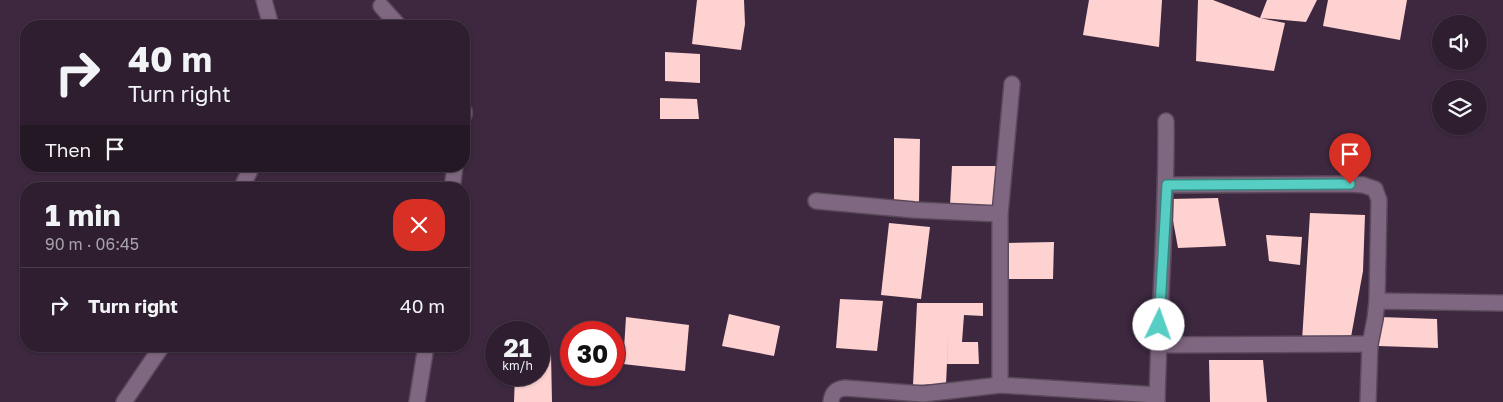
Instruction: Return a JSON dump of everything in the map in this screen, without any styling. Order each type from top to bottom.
[{"type":"street","points":[[264,0],[269,20]]},
{"type":"street","points":[[382,6],[394,20]]},
{"type":"street","points":[[1000,385],[1000,214],[1012,84]]},
{"type":"street","points":[[831,402],[832,396],[838,389],[845,388],[923,394],[1000,385],[1157,398],[1167,185],[1166,121]]},
{"type":"street","points":[[1167,185],[1350,184],[1375,189],[1379,200],[1377,301],[1370,344],[1368,402]]},
{"type":"street","points":[[816,201],[914,210],[1000,214]]},
{"type":"street","points":[[1377,301],[1503,303]]},
{"type":"street","points":[[1158,345],[1370,344]]},
{"type":"street","points":[[124,402],[158,352]]},
{"type":"street","points":[[417,402],[425,352]]},
{"type":"building","points":[[697,0],[744,0],[745,24],[741,50],[692,44]]},
{"type":"building","points":[[1089,0],[1162,0],[1159,47],[1083,35]]},
{"type":"building","points":[[1198,0],[1213,0],[1260,18],[1285,23],[1274,71],[1196,61]]},
{"type":"building","points":[[1267,0],[1317,0],[1306,22],[1260,18]]},
{"type":"building","points":[[1328,0],[1407,0],[1400,40],[1323,26]]},
{"type":"building","points":[[665,52],[700,54],[700,83],[665,81]]},
{"type":"building","points":[[660,98],[697,99],[699,119],[660,119]]},
{"type":"building","points":[[894,138],[920,139],[919,202],[894,203]]},
{"type":"building","points":[[952,166],[998,166],[995,209],[950,206]]},
{"type":"building","points":[[1218,198],[1226,246],[1178,248],[1169,199]]},
{"type":"building","points":[[1310,213],[1365,215],[1363,271],[1351,337],[1302,341]]},
{"type":"building","points":[[889,223],[930,227],[921,299],[881,295]]},
{"type":"building","points":[[1266,235],[1302,237],[1300,265],[1269,261]]},
{"type":"building","points":[[1054,242],[1053,279],[1005,279],[1004,243]]},
{"type":"building","points":[[840,299],[883,301],[877,351],[836,348]]},
{"type":"building","points":[[917,303],[983,303],[983,316],[964,315],[962,342],[978,342],[979,364],[947,364],[949,320],[946,384],[913,385]]},
{"type":"building","points":[[729,314],[780,326],[774,356],[722,346]]},
{"type":"building","points":[[626,317],[689,325],[685,371],[625,364]]},
{"type":"building","points":[[1380,317],[1437,319],[1438,348],[1378,346]]},
{"type":"building","points":[[551,354],[552,402],[514,402],[515,386],[550,386]]},
{"type":"building","points":[[1209,360],[1263,360],[1267,402],[1210,402]]},
{"type":"route","points":[[1159,325],[1167,185],[1350,184]]}]
